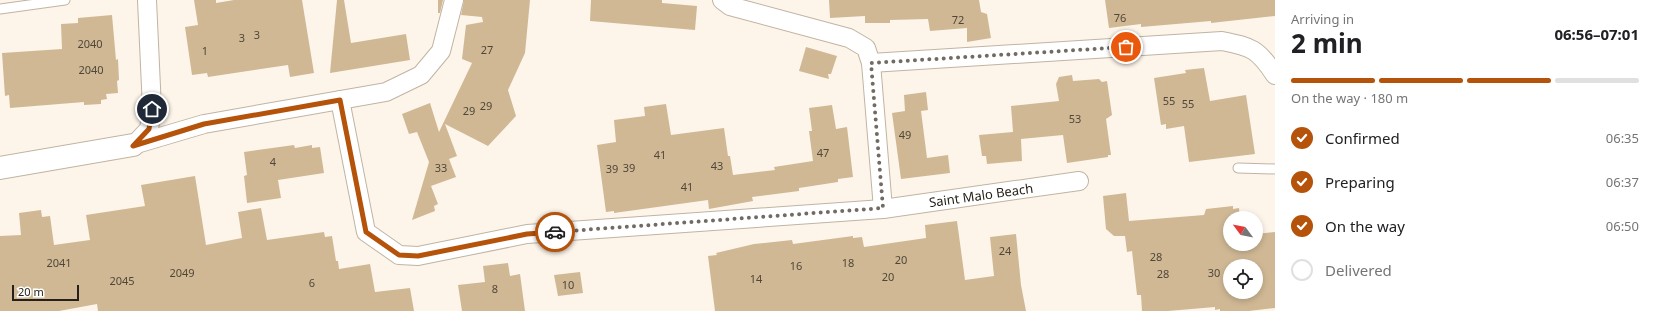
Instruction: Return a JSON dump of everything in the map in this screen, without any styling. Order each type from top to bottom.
[{"type":"street","points":[[133,146],[149,129],[152,109],[147,0]]},
{"type":"street","points":[[0,168],[133,146],[204,124],[386,92],[421,75],[441,50],[454,0]]},
{"type":"street","points":[[722,0],[730,6],[849,38],[866,48],[871,63],[883,208]]},
{"type":"street","points":[[871,63],[1222,41],[1246,46],[1263,57],[1275,75]]},
{"type":"street","name":"Saint Malo Beach","points":[[340,100],[366,232],[399,255],[418,256],[527,234],[883,208],[1079,182]]},
{"type":"lane","points":[[0,9],[65,0]]},
{"type":"lane","points":[[1238,168],[1275,169]]},
{"type":"building","points":[[194,0],[216,0],[216,3],[234,0],[302,0],[314,73],[290,77],[288,65],[208,77],[207,73],[192,75],[185,27],[198,25]]},
{"type":"building","points":[[337,0],[344,0],[351,43],[406,34],[410,60],[330,73]]},
{"type":"building","points":[[438,0],[443,0],[440,13],[438,13]]},
{"type":"building","points":[[464,0],[530,0],[525,53],[508,90],[516,116],[488,146],[445,124],[457,156],[449,159],[456,177],[431,186],[438,204],[434,206],[435,211],[412,220],[429,162],[417,132],[409,134],[402,114],[430,103],[439,132],[472,63],[462,59],[466,25],[483,22],[482,17],[461,15]]},
{"type":"building","points":[[591,0],[662,0],[662,3],[697,6],[695,30],[590,21]]},
{"type":"building","points":[[829,0],[979,0],[981,12],[987,14],[991,38],[967,42],[967,28],[930,31],[928,19],[890,20],[890,23],[865,23],[865,16],[830,18]]},
{"type":"building","points":[[1105,0],[1275,0],[1275,16],[1211,23],[1211,21],[1141,27],[1141,24],[1109,28]]},
{"type":"building","points":[[112,15],[116,60],[118,59],[118,93],[106,94],[107,99],[101,100],[101,104],[84,105],[84,102],[10,108],[9,95],[5,96],[2,53],[62,49],[61,24],[78,23],[78,18]]},
{"type":"building","points":[[806,47],[837,56],[831,74],[828,74],[829,79],[799,71]]},
{"type":"building","points":[[1204,68],[1210,101],[1246,95],[1255,154],[1189,162],[1184,126],[1166,129],[1166,124],[1161,125],[1154,78],[1186,73],[1185,70]]},
{"type":"building","points":[[1072,75],[1073,81],[1099,79],[1102,82],[1107,81],[1112,115],[1106,119],[1111,155],[1108,155],[1108,157],[1067,163],[1063,135],[1021,139],[1022,161],[987,164],[986,156],[982,156],[979,135],[1013,132],[1011,106],[1059,101],[1056,84],[1059,77]]},
{"type":"building","points":[[926,92],[928,110],[921,111],[927,158],[948,155],[950,173],[901,179],[892,113],[905,111],[904,95]]},
{"type":"building","points":[[666,104],[671,135],[724,128],[728,156],[730,156],[733,175],[775,170],[774,167],[813,161],[809,131],[812,131],[809,108],[832,105],[836,129],[847,127],[853,177],[838,179],[838,182],[799,188],[799,191],[752,197],[753,201],[709,209],[708,200],[614,213],[614,211],[606,212],[597,145],[616,142],[614,120],[645,116],[644,107]]},
{"type":"building","points":[[294,145],[295,148],[312,145],[312,148],[320,147],[324,173],[278,180],[281,198],[247,203],[244,176],[247,175],[244,152]]},
{"type":"building","points":[[195,176],[206,245],[242,238],[238,212],[261,208],[267,240],[324,232],[325,237],[332,236],[336,261],[338,261],[339,269],[370,264],[375,292],[410,288],[414,311],[98,311],[97,304],[59,311],[0,311],[0,236],[21,235],[19,213],[41,210],[42,217],[50,216],[54,245],[90,240],[86,215],[145,206],[141,185]]},
{"type":"building","points":[[1126,193],[1129,221],[1204,215],[1206,209],[1233,206],[1233,209],[1239,208],[1239,211],[1223,211],[1223,251],[1263,251],[1263,233],[1275,232],[1275,308],[1249,311],[1220,311],[1220,309],[1215,310],[1215,307],[1168,311],[1142,311],[1141,295],[1137,295],[1132,251],[1127,252],[1125,236],[1114,236],[1106,229],[1103,196]]},
{"type":"building","points":[[957,221],[965,280],[994,276],[990,237],[1016,234],[1021,285],[1026,311],[715,311],[708,256],[717,255],[716,253],[754,244],[792,240],[793,244],[853,236],[853,238],[862,237],[864,247],[926,238],[925,225]]},
{"type":"building","points":[[508,263],[510,276],[520,274],[525,311],[462,311],[458,285],[485,282],[483,266]]},
{"type":"building","points":[[580,272],[583,293],[558,296],[554,275]]},
{"type":"way so far","points":[[555,232],[883,208],[871,63],[1126,47]]},
{"type":"route","points":[[152,109],[149,129],[133,146],[204,124],[340,100],[366,232],[399,255],[418,256],[527,234],[555,232]]}]
